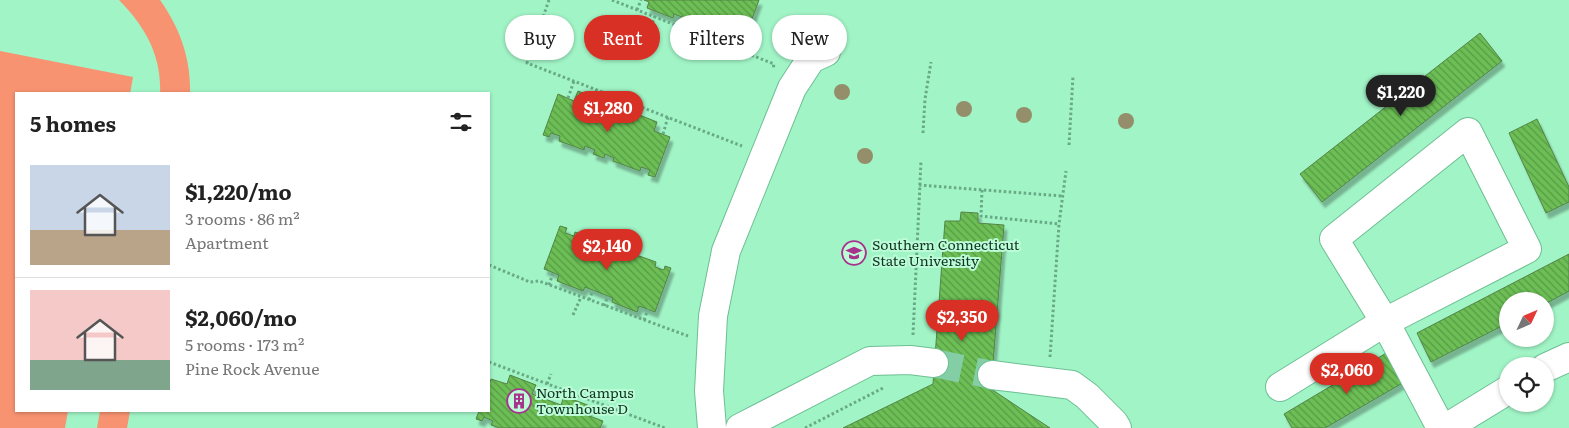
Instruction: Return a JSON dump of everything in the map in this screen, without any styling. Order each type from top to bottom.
[{"type":"street","points":[[712,428],[709,392],[713,316],[726,251],[792,88],[810,60]]},
{"type":"street","points":[[1280,387],[1385,322],[1527,248],[1468,132],[1334,239],[1385,322],[1441,428]]},
{"type":"street","points":[[1554,364],[1569,356]]},
{"type":"street","points":[[740,428],[870,361],[922,361]]},
{"type":"street","points":[[992,375],[1072,385],[1087,396],[1117,428]]},
{"type":"street","points":[[1446,428],[1499,396]]},
{"type":"path","points":[[549,0],[527,63],[745,147]]},
{"type":"path","points":[[612,0],[652,15]]},
{"type":"path","points":[[637,10],[641,0]]},
{"type":"path","points":[[762,59],[774,64],[772,71]]},
{"type":"path","points":[[923,133],[925,98],[931,62]]},
{"type":"path","points":[[1069,145],[1073,76]]},
{"type":"path","points":[[568,98],[574,81]]},
{"type":"path","points":[[623,100],[627,91]]},
{"type":"path","points":[[608,113],[614,97]]},
{"type":"path","points":[[623,119],[629,102]]},
{"type":"path","points":[[663,134],[668,117]]},
{"type":"path","points":[[920,162],[912,347],[922,361]]},
{"type":"path","points":[[1049,360],[1059,224],[1066,171]]},
{"type":"path","points":[[920,185],[1062,196]]},
{"type":"path","points":[[982,190],[981,216],[1059,224]]},
{"type":"path","points":[[490,265],[530,282],[538,281],[693,338]]},
{"type":"path","points":[[548,285],[554,273]]},
{"type":"path","points":[[589,300],[593,290]]},
{"type":"path","points":[[604,306],[608,296]]},
{"type":"path","points":[[573,315],[581,297]]},
{"type":"path","points":[[644,320],[648,309]]},
{"type":"path","points":[[490,362],[664,428]]},
{"type":"path","points":[[547,384],[551,374]]},
{"type":"path","points":[[805,428],[885,387]]},
{"type":"shaded area","points":[[119,0],[160,0],[179,33],[183,44],[189,68],[190,92],[160,92],[160,80],[155,54],[144,31]]},
{"type":"shaded area","points":[[0,51],[133,77],[130,92],[15,92],[15,412],[68,412],[65,428],[0,428]]},
{"type":"shaded area","points":[[100,412],[130,412],[127,428],[97,428]]},
{"type":"building","points":[[644,0],[759,0],[753,15],[674,14],[670,15],[670,17],[647,8],[649,2]]},
{"type":"building","points":[[1480,33],[1502,61],[1322,202],[1300,174]]},
{"type":"building","points":[[578,91],[603,101],[600,110],[628,121],[632,112],[657,122],[654,131],[670,137],[655,177],[648,175],[650,170],[641,167],[640,171],[613,161],[614,158],[605,154],[604,158],[593,154],[595,150],[585,146],[584,150],[559,141],[560,136],[551,133],[549,137],[543,135],[558,94],[574,101]]},
{"type":"building","points":[[1537,119],[1569,187],[1569,202],[1546,213],[1509,133]]},
{"type":"building","points":[[961,212],[978,213],[978,223],[1004,225],[991,389],[1050,428],[843,428],[933,384],[945,221],[960,221]]},
{"type":"building","points":[[560,226],[567,228],[565,233],[574,236],[575,232],[602,242],[600,245],[610,249],[611,245],[622,249],[620,254],[630,257],[631,253],[656,262],[655,267],[664,270],[665,266],[671,268],[655,312],[639,306],[637,312],[612,302],[613,298],[585,287],[583,291],[557,281],[559,275],[544,269]]},
{"type":"building","points":[[1569,254],[1569,291],[1554,299],[1554,292],[1499,292],[1499,328],[1431,362],[1417,333]]},
{"type":"building","points":[[1388,352],[1406,381],[1325,428],[1292,428],[1284,414]]},
{"type":"building","name":"North Campus Townhouse D","points":[[510,375],[536,385],[532,394],[561,405],[564,396],[590,406],[587,415],[603,421],[600,428],[500,428],[491,425],[493,421],[484,417],[482,421],[476,419],[479,412],[490,412],[491,379],[507,384]]},
{"type":"tunnel","points":[[934,363],[992,375]]},
{"type":"place","name":"Southern Connecticut State University","points":[[854,253]]},
{"type":"place","name":"North Campus Townhouse D","points":[[519,401]]}]
